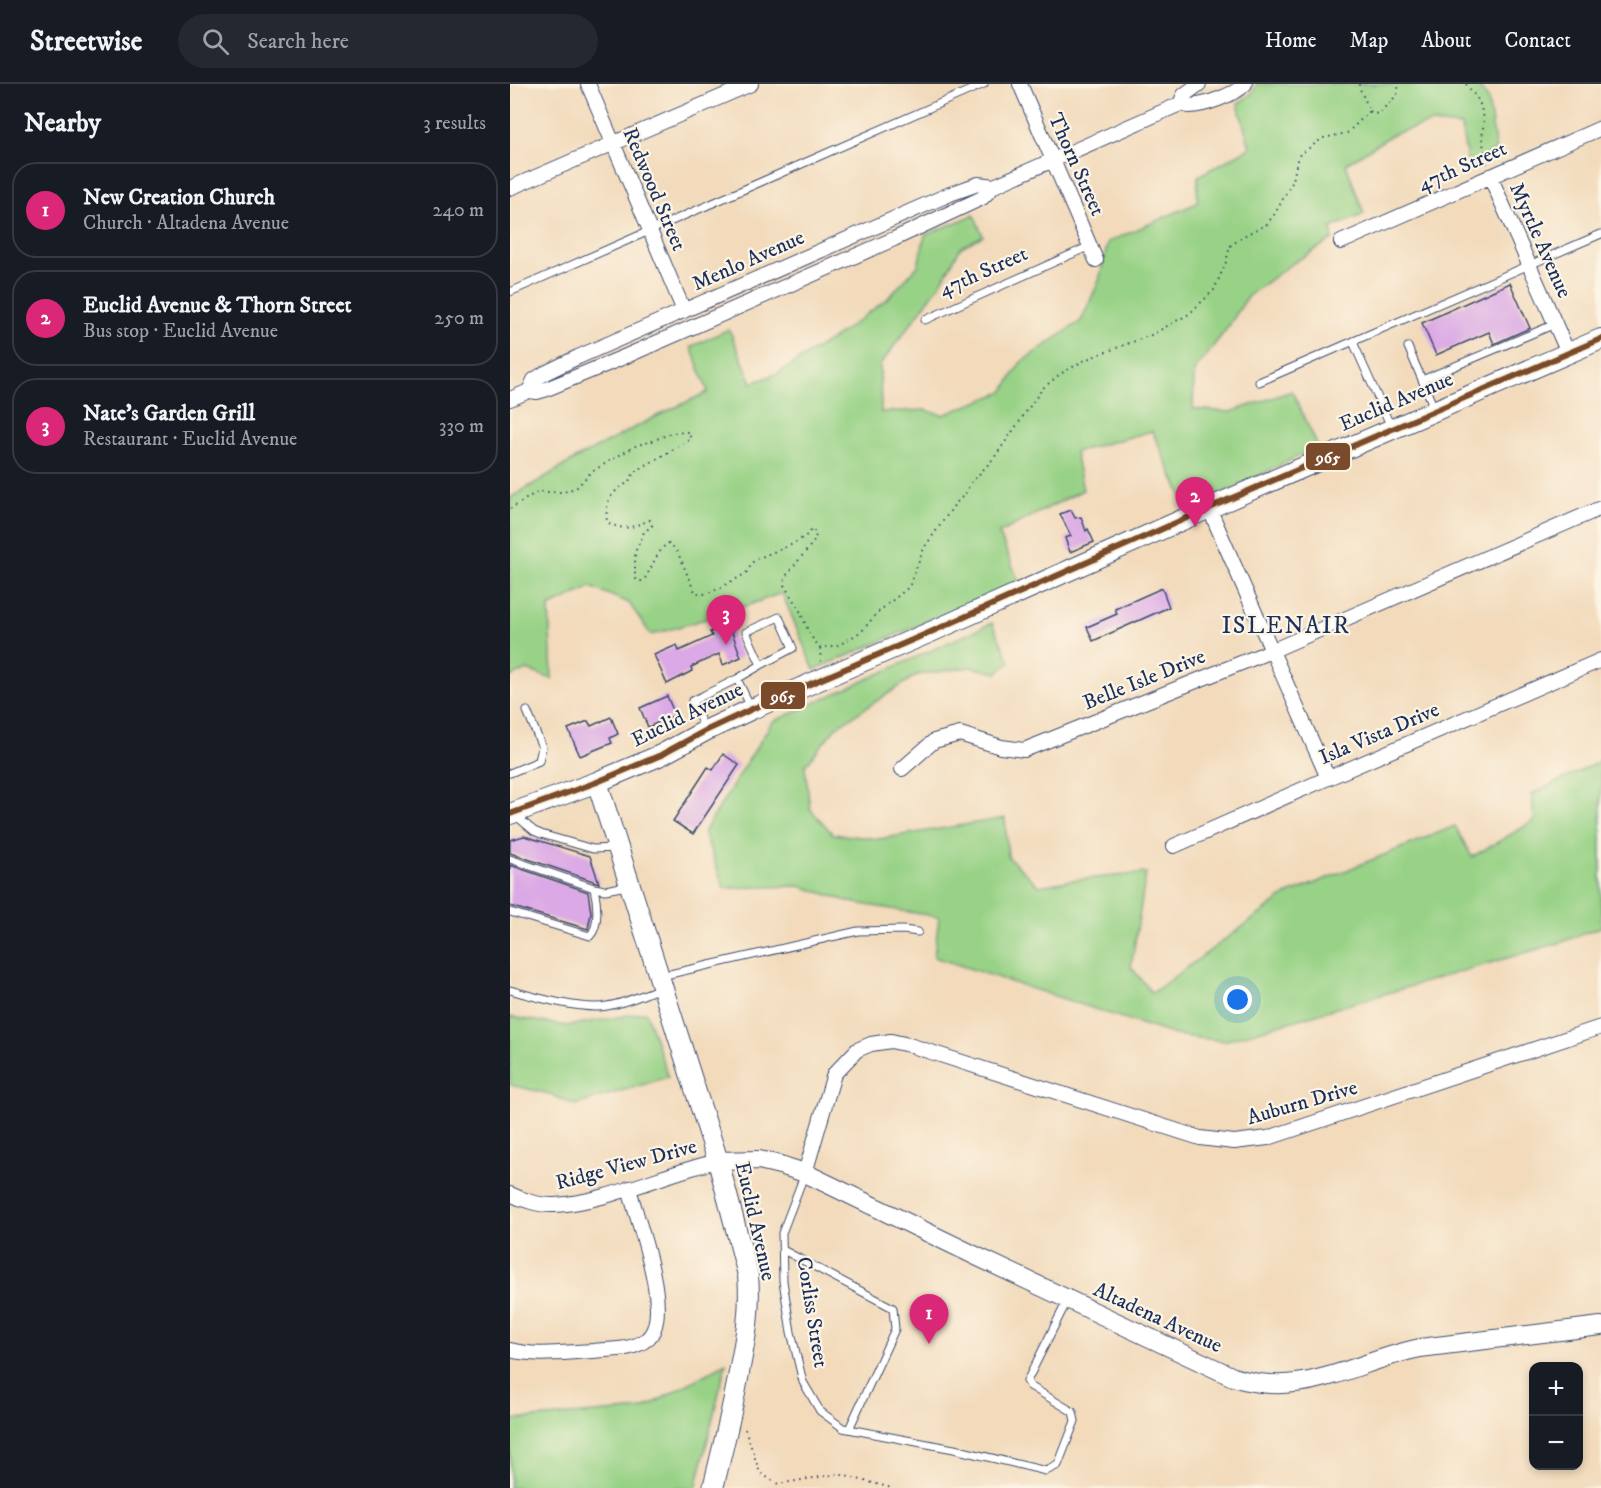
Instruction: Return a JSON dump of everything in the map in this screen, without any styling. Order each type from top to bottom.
[{"type":"main road","name":"Euclid Avenue","points":[[713,1488],[731,1419],[748,1323],[749,1291],[744,1257],[718,1161],[597,782],[660,755],[752,709],[1601,339]]},
{"type":"main road","points":[[511,814],[597,782]]},
{"type":"street","name":"Redwood Street","points":[[588,84],[684,311]]},
{"type":"street","points":[[510,188],[751,84]]},
{"type":"street","name":"Thorn Street","points":[[1020,84],[1096,260]]},
{"type":"street","name":"Menlo Avenue","points":[[1180,104],[1184,95],[1199,84]]},
{"type":"street","name":"Menlo Avenue","points":[[510,399],[529,391],[544,390],[614,362],[894,239],[982,198],[994,186],[1180,104],[1190,106],[1214,101],[1242,88],[1245,84]]},
{"type":"street","name":"47th Street","points":[[1341,242],[1601,128]]},
{"type":"street","name":"Myrtle Avenue","points":[[1490,176],[1568,353]]},
{"type":"street","name":"Menlo Avenue","points":[[529,391],[534,380],[544,373],[578,357],[950,194],[978,184],[994,186]]},
{"type":"street","points":[[1209,508],[1328,778]]},
{"type":"street","name":"Belle Isle Drive","points":[[902,769],[934,741],[960,734],[1001,747],[1024,750],[1271,651],[1601,508]]},
{"type":"street","name":"Isla Vista Drive","points":[[1174,846],[1601,660]]},
{"type":"street","name":"Auburn Drive","points":[[909,1045],[1200,1138],[1234,1142],[1268,1138],[1601,1027]]},
{"type":"street","name":"Corliss Street","points":[[805,1173],[834,1074],[857,1050],[871,1044],[891,1041],[909,1045]]},
{"type":"street","name":"Altadena Avenue","points":[[718,1161],[759,1160],[780,1164],[805,1173],[1233,1377],[1254,1383],[1291,1385],[1316,1380],[1420,1348],[1601,1326]]},
{"type":"street","name":"Ridge View Drive","points":[[510,1194],[552,1206],[586,1201],[718,1161]]},
{"type":"street","points":[[510,1350],[549,1354],[620,1349],[634,1346],[647,1339],[654,1330],[656,1294],[651,1262],[629,1188]]},
{"type":"lane","points":[[510,292],[984,84]]},
{"type":"lane","points":[[1259,382],[1601,234]]},
{"type":"lane","name":"47th Street","points":[[925,320],[1090,246]]},
{"type":"lane","points":[[1422,380],[1555,324]]},
{"type":"lane","points":[[1353,342],[1392,429]]},
{"type":"lane","points":[[1408,347],[1435,411]]},
{"type":"lane","points":[[705,731],[692,700],[737,679],[793,648],[779,617],[746,632],[761,665]]},
{"type":"lane","points":[[737,679],[752,709]]},
{"type":"lane","points":[[510,773],[539,761],[542,747],[527,711]]},
{"type":"lane","points":[[511,814],[534,831],[542,834],[592,849],[618,848]]},
{"type":"lane","points":[[510,860],[594,888],[605,890],[630,886]]},
{"type":"lane","points":[[510,912],[590,936],[594,932],[597,909],[594,888]]},
{"type":"lane","points":[[510,990],[537,998],[585,1007],[606,1007],[660,982],[858,931],[918,932]]},
{"type":"lane","name":"Corliss Street","points":[[805,1173],[782,1233],[783,1281],[803,1382],[820,1411],[843,1428],[954,1449],[1046,1471],[1058,1465],[1075,1421],[1073,1412],[1030,1386],[1027,1381],[1068,1299]]},
{"type":"lane","points":[[783,1250],[893,1308],[895,1329],[849,1429]]},
{"type":"path","points":[[1359,84],[1370,111],[1378,114],[1397,95],[1399,84]]},
{"type":"path","points":[[1466,84],[1479,101],[1484,118],[1482,138],[1490,176]]},
{"type":"path","points":[[510,509],[537,492],[564,492],[577,487],[591,472],[637,445],[671,433],[688,432],[692,439],[634,471],[630,481],[612,495],[606,509],[607,522],[615,527],[628,529],[650,520],[652,522],[652,526],[644,532],[636,550],[635,578],[643,581],[651,570],[660,549],[668,543],[676,550],[696,593],[706,594],[740,578],[747,572],[754,560],[793,544],[807,536],[812,529],[816,533],[815,540],[785,577],[784,585],[800,611],[810,635],[820,648],[839,645],[862,631],[877,613],[909,587],[924,548],[970,484],[994,458],[1042,389],[1060,374],[1087,359],[1151,335],[1189,314],[1214,290],[1230,246],[1266,225],[1274,215],[1293,181],[1298,156],[1323,138],[1347,133],[1370,111]]},
{"type":"path","points":[[731,1419],[744,1426],[760,1473],[778,1484],[838,1474],[892,1488]]},
{"type":"green space","points":[[1256,84],[1477,84],[1488,99],[1496,150],[1468,166],[1461,126],[1431,123],[1393,134],[1346,164],[1364,214],[1331,228],[1333,239],[1290,265],[1248,296],[1228,327],[1194,371],[1193,409],[1231,412],[1292,391],[1318,447],[1188,510],[1152,431],[1075,452],[1083,490],[999,533],[1019,582],[814,670],[782,593],[729,612],[651,635],[629,603],[591,587],[549,607],[552,679],[527,670],[510,677],[510,498],[577,458],[708,392],[691,347],[729,329],[752,383],[779,373],[837,336],[887,299],[918,266],[925,235],[974,215],[983,236],[961,247],[939,286],[880,365],[881,412],[925,410],[943,415],[1003,392],[1021,362],[1081,321],[1099,281],[1108,242],[1197,203],[1198,176],[1250,148],[1238,104],[1253,92]]},
{"type":"green space","points":[[992,623],[1010,662],[997,673],[970,667],[917,675],[836,727],[805,766],[810,809],[833,834],[879,839],[1005,818],[1008,857],[1039,886],[1073,880],[1146,873],[1131,967],[1152,993],[1286,895],[1455,826],[1472,857],[1534,821],[1532,794],[1601,761],[1601,927],[1562,942],[1224,1041],[1175,1035],[934,957],[939,917],[850,902],[800,886],[724,888],[704,832],[772,722]]},
{"type":"green space","points":[[646,1012],[668,1077],[575,1105],[550,1094],[510,1085],[510,1017],[567,1026]]},
{"type":"green space","points":[[726,1363],[696,1488],[510,1488],[510,1420],[643,1409]]},
{"type":"building","points":[[1510,283],[1530,328],[1494,344],[1489,332],[1436,355],[1422,323]]},
{"type":"building","points":[[1071,510],[1075,518],[1081,517],[1086,531],[1088,529],[1094,542],[1070,552],[1065,538],[1071,536],[1060,514]]},
{"type":"building","points":[[1162,588],[1169,607],[1093,641],[1087,627],[1117,614],[1115,609]]},
{"type":"building","points":[[729,624],[741,657],[723,665],[719,654],[691,667],[692,671],[667,684],[654,655],[677,645],[679,651],[712,636],[710,632]]},
{"type":"building","points":[[667,696],[675,715],[648,727],[640,708]]},
{"type":"building","points":[[611,717],[618,734],[610,738],[612,743],[580,756],[568,729],[588,721],[591,726]]},
{"type":"building","points":[[723,754],[739,765],[693,834],[673,821],[708,767],[713,770]]},
{"type":"building","points":[[524,836],[590,856],[599,883],[510,853],[510,840]]},
{"type":"building","points":[[510,865],[588,892],[591,913],[588,929],[510,906]]},
{"type":"transit line","name":"965","points":[[510,814],[597,782],[661,755],[752,709],[1601,339]]},
{"type":"place","name":"Euclid Avenue & Thorn Street","points":[[1195,527]]},
{"type":"place","name":"Nate's Garden Grill","points":[[726,645]]},
{"type":"place","name":"New Creation Church","points":[[929,1344]]},
{"type":"district","name":"ISLENAIR","points":[[1286,625]]}]
